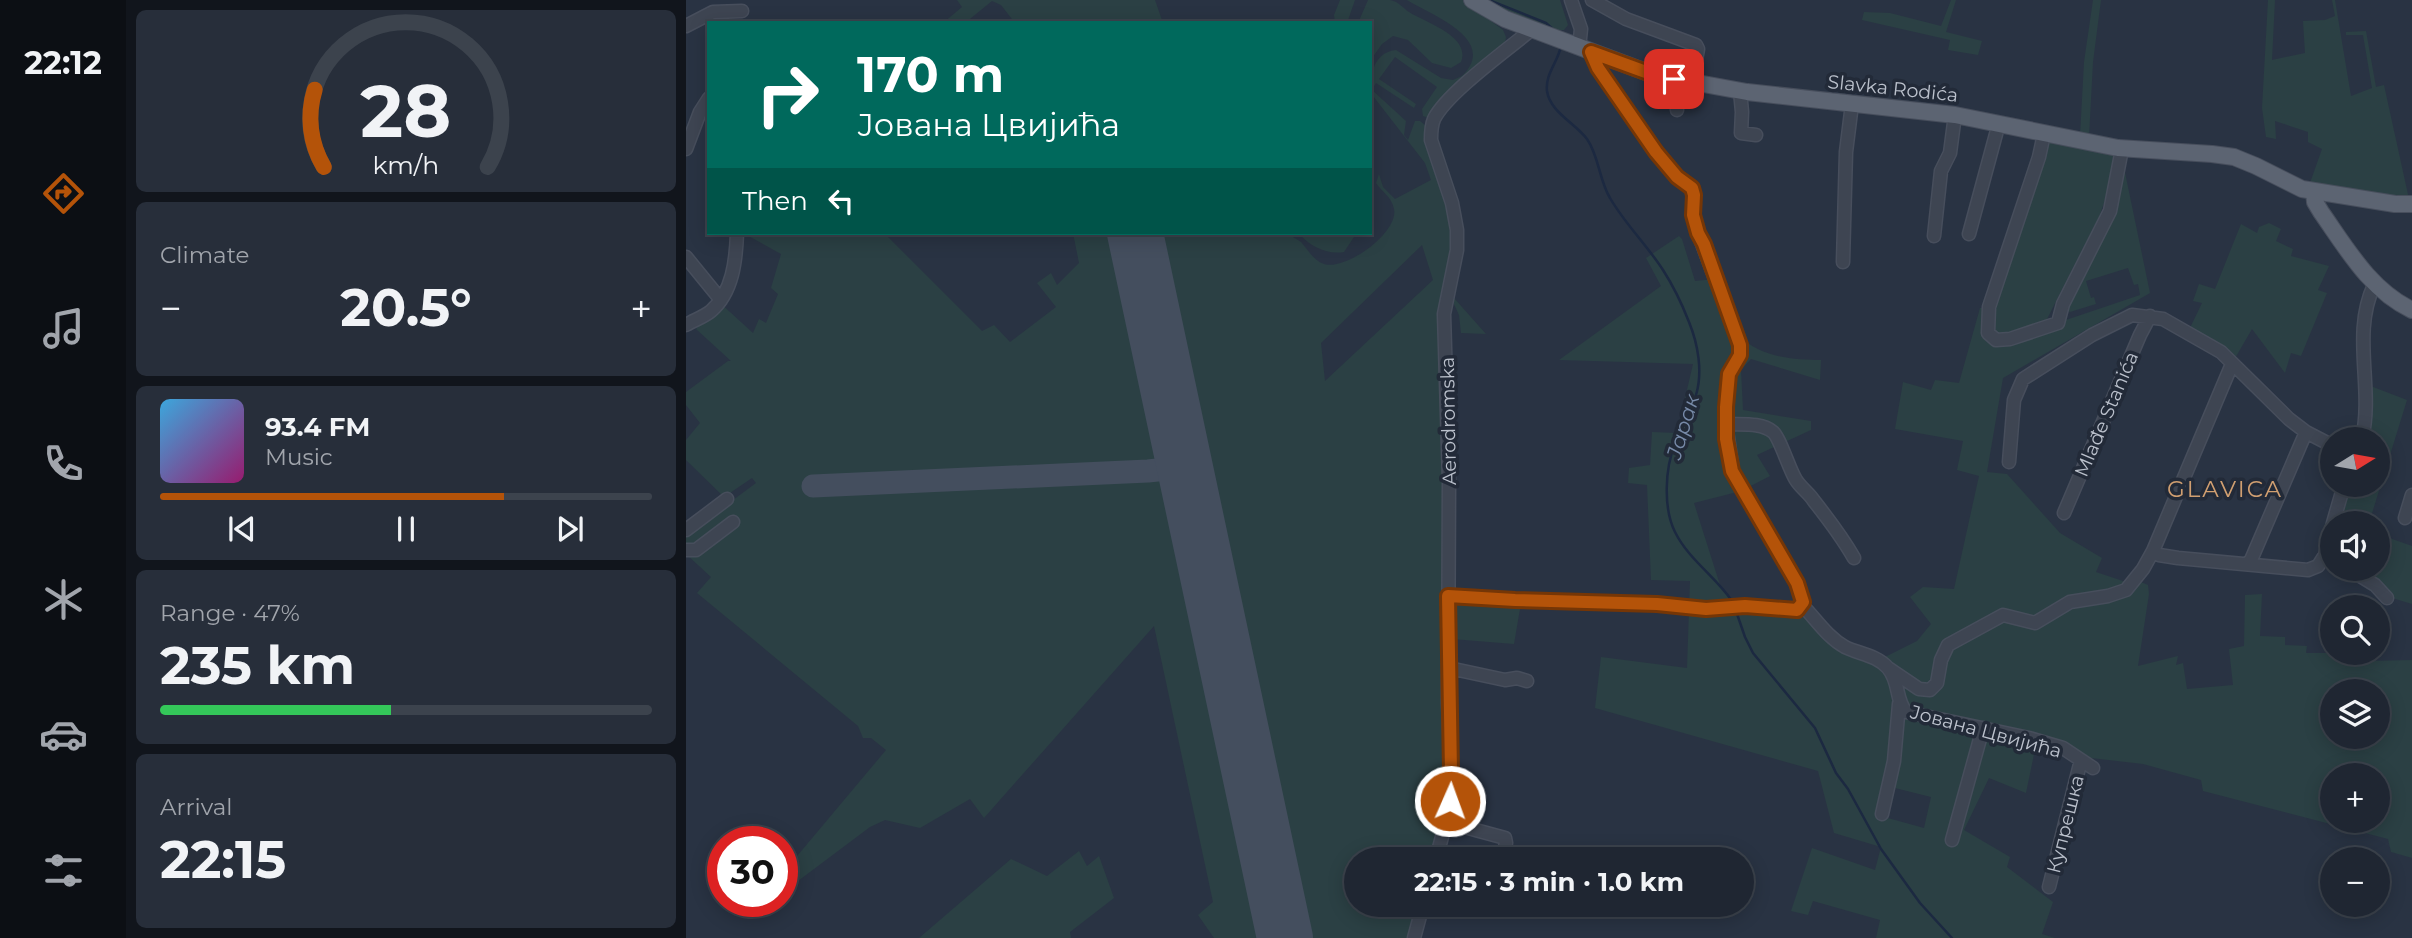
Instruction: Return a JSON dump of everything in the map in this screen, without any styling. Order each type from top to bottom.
[{"type":"main road","name":"Slavka Rodića","points":[[1472,0],[1531,30],[1654,75],[1740,91],[1955,115],[2122,149],[2211,153],[2234,157],[2302,190],[2395,204],[2412,204]]},
{"type":"main road","points":[[2315,192],[2315,202],[2321,212],[2374,285],[2412,310]]},
{"type":"street","points":[[1448,596],[1657,604],[1706,609],[1756,606],[1794,610],[1802,605],[1800,590],[1732,471],[1726,424],[1729,374],[1740,355],[1740,345],[1698,233],[1693,215],[1692,188],[1677,177],[1656,152],[1585,50],[1571,0]]},
{"type":"street","points":[[1592,0],[1619,15],[1696,45],[1698,49],[1692,83]]},
{"type":"street","points":[[686,26],[713,12],[742,11]]},
{"type":"street","name":"Aerodromska","points":[[1440,847],[1447,822],[1451,772],[1449,481],[1444,314],[1457,250],[1457,230],[1452,203],[1431,140],[1431,130],[1433,120],[1448,100],[1531,30]]},
{"type":"street","points":[[1674,79],[1677,110]]},
{"type":"street","points":[[1740,91],[1741,133],[1756,135]]},
{"type":"street","points":[[686,149],[697,118],[707,101]]},
{"type":"street","points":[[1843,262],[1846,152],[1852,104]]},
{"type":"street","points":[[1934,236],[1941,171],[1950,153],[1955,115]]},
{"type":"street","points":[[1969,234],[1999,123]]},
{"type":"street","points":[[2044,134],[2039,157],[1989,307],[1988,333],[1996,340],[2010,339],[2058,323],[2063,304],[2110,211],[2122,149]]},
{"type":"street","points":[[686,325],[712,310],[721,300],[733,272],[737,235]]},
{"type":"street","points":[[686,257],[721,300]]},
{"type":"street","points":[[2364,427],[2366,412],[2362,330],[2366,306],[2374,285]]},
{"type":"street","points":[[2009,462],[2014,400],[2023,379],[2132,315],[2162,319],[2221,352],[2271,403],[2306,432],[2320,439]]},
{"type":"street","name":"Mlađe Stanića","points":[[2064,513],[2150,316]]},
{"type":"street","points":[[1802,605],[1836,641],[1876,659],[1919,689],[1930,690],[1937,682],[1941,660],[1948,645],[2003,615],[2035,622],[2070,602],[2126,590],[2153,551],[2232,364]]},
{"type":"street","points":[[1726,424],[1762,426],[1777,437],[1797,481],[1829,522],[1836,527],[1854,558]]},
{"type":"street","points":[[2247,564],[2306,432]]},
{"type":"street","points":[[2404,518],[2412,495]]},
{"type":"street","points":[[686,530],[727,499]]},
{"type":"street","points":[[686,550],[696,550],[733,522]]},
{"type":"street","points":[[2153,551],[2159,555],[2178,558],[2242,565],[2312,570],[2320,565]]},
{"type":"street","points":[[2368,581],[2384,595]]},
{"type":"street","points":[[1449,668],[1505,680],[1517,678],[1527,681]]},
{"type":"street","name":"Јована Цвијића","points":[[1888,668],[1897,681],[1899,704],[1906,712],[2029,738],[2063,748],[2093,768]]},
{"type":"street","points":[[1882,814],[1894,761],[1899,704]]},
{"type":"street","points":[[1952,840],[1983,728]]},
{"type":"street","name":"Купрешка","points":[[2049,887],[2081,760]]},
{"type":"street","points":[[1447,822],[1505,838],[1505,847]]},
{"type":"street","points":[[1414,938],[1420,917]]},
{"type":"green space","points":[[957,0],[1155,0],[1162,21],[1013,21],[1001,5],[992,1],[967,21],[945,21],[962,7]]},
{"type":"green space","points":[[1340,0],[1355,0],[1348,21],[1335,21],[1334,15]]},
{"type":"green space","points":[[1368,0],[1390,0],[1398,3],[1453,38],[1462,53],[1461,62],[1451,68],[1432,63],[1408,40],[1393,36],[1382,44],[1372,58],[1372,21],[1359,21]]},
{"type":"green space","points":[[1407,0],[1463,0],[1503,30],[1506,37],[1505,44],[1429,118],[1423,116],[1422,109],[1437,87],[1395,57],[1379,79],[1416,104],[1414,108],[1376,83],[1372,90],[1372,73],[1376,62],[1387,52],[1396,50],[1441,78],[1453,80],[1462,76],[1471,63],[1473,50],[1457,29]]},
{"type":"green space","points":[[1482,0],[1560,0],[1568,25],[1564,30],[1558,30],[1507,13]]},
{"type":"green space","points":[[1951,0],[1956,0],[1946,32],[1982,41],[1978,55],[1948,50],[1950,40],[1862,20],[1864,12],[1890,13],[1941,26]]},
{"type":"green space","points":[[2093,0],[2101,0],[2093,62],[2089,137],[2080,136],[2084,62]]},
{"type":"green space","points":[[2268,0],[2275,0],[2272,60],[2305,53],[2303,21],[2325,20],[2335,16],[2332,0],[2335,0],[2351,96],[2372,88],[2363,35],[2346,35],[2346,32],[2366,31],[2376,87],[2384,85],[2409,199],[2310,183],[2322,149],[2308,142],[2308,132],[2275,121],[2276,139],[2266,137],[2262,108]]},
{"type":"green space","points":[[1372,90],[1406,121],[1404,135],[1408,140],[1415,121],[1426,126],[1428,146],[1445,192],[1454,248],[1443,300],[1448,776],[1436,847],[1344,847],[1344,917],[1417,917],[1411,938],[1214,938],[1198,915],[1213,902],[1154,626],[984,818],[970,799],[920,828],[885,820],[870,827],[798,881],[798,855],[886,750],[871,738],[863,738],[858,726],[697,593],[711,577],[686,554],[686,535],[756,483],[752,478],[724,497],[686,460],[686,440],[700,423],[686,405],[686,392],[731,361],[696,329],[719,302],[753,333],[759,319],[766,323],[778,294],[771,288],[781,254],[747,235],[886,235],[982,331],[994,325],[1010,342],[1056,307],[1037,283],[1051,273],[1057,285],[1079,263],[1073,235],[1291,235],[1301,242],[1314,258],[1324,264],[1334,265],[1345,262],[1369,248],[1388,228],[1393,218],[1391,201],[1376,183],[1379,174],[1383,187],[1395,199],[1431,180],[1425,163],[1372,98]],"holes":[[[1422,245],[1433,280],[1325,381],[1321,343]]]},
{"type":"green space","points":[[2043,140],[2114,154],[2112,181],[2099,217],[2046,321],[1996,337],[1987,323]]},
{"type":"green space","points":[[2122,158],[2150,293],[2003,378],[1987,472],[2007,474],[2060,533],[2102,558],[2096,572],[2135,585],[2141,582],[2148,585],[2138,666],[2178,656],[2176,665],[2183,663],[2187,689],[2233,685],[2229,649],[2244,646],[2245,595],[2262,594],[2260,636],[2285,637],[2285,645],[2307,646],[2306,653],[2320,653],[2320,665],[2390,665],[2390,660],[2412,660],[2412,858],[2391,852],[2388,839],[2365,833],[2390,833],[2390,763],[2320,763],[2320,821],[2203,791],[2201,780],[2143,764],[2091,758],[2071,746],[2038,735],[2026,793],[1989,778],[1964,830],[2010,857],[2007,867],[2053,902],[2042,934],[2055,938],[1876,938],[1880,920],[1813,901],[1808,915],[1791,911],[1812,848],[1875,870],[1881,847],[1834,833],[1818,771],[1595,708],[1601,657],[1687,668],[1690,581],[1651,580],[1647,485],[1628,483],[1629,468],[1650,465],[1652,432],[1677,433],[1693,364],[1559,360],[1661,286],[1646,258],[1679,236],[1695,281],[1715,279],[1731,323],[1747,342],[1777,356],[1821,360],[1820,380],[1751,359],[1741,370],[1743,410],[1811,421],[1811,430],[1757,455],[1770,476],[1741,491],[1694,503],[1720,585],[1739,610],[1785,611],[1808,615],[1839,645],[1882,664],[1887,669],[1894,681],[1897,718],[1877,815],[1924,828],[1931,797],[1891,787],[1899,748],[1901,691],[1897,678],[1881,659],[1917,641],[1931,624],[1910,597],[1923,587],[1954,589],[1979,476],[1957,470],[1963,441],[1895,429],[1903,382],[1931,390],[1935,380],[1959,383],[1980,308],[1984,308],[1981,328],[1986,341],[1992,345],[2001,345],[2052,329],[2060,322],[2140,295],[2138,284],[2134,285],[2128,268],[2086,281],[2091,298],[2094,297],[2096,304],[2070,312],[2065,309],[2069,294],[2113,210]]},
{"type":"green space","points":[[2269,223],[2281,229],[2276,241],[2293,249],[2291,256],[2329,266],[2318,290],[2327,293],[2301,356],[2291,353],[2285,373],[2252,329],[2234,360],[2189,330],[2202,303],[2193,301],[2199,284],[2215,289],[2241,224],[2257,233],[2259,227]]},
{"type":"green space","points":[[1300,235],[1355,235],[1344,252],[1331,252],[1308,242]]},
{"type":"green space","points":[[1454,298],[1486,334],[1461,333],[1459,315],[1452,300]]},
{"type":"green space","points":[[2368,385],[2407,400],[2390,455],[2390,427],[2366,427]]},
{"type":"green space","points":[[2346,497],[2377,497],[2373,511],[2341,511]]},
{"type":"green space","points":[[2390,538],[2412,546],[2412,604],[2386,595],[2364,581],[2390,581]]},
{"type":"green space","points":[[1453,600],[1521,603],[1514,644],[1452,639]]},
{"type":"green space","points":[[1079,851],[1087,866],[1099,856],[1114,898],[1070,932],[1071,938],[919,938],[1011,859],[1047,876]]},
{"type":"waterway","name":"Јарак","points":[[1489,0],[1546,23],[1554,30]]},
{"type":"waterway","name":"Јарак","points":[[1561,46],[1548,79],[1549,98],[1558,111],[1587,139],[1610,198],[1667,276],[1692,331],[1698,358],[1698,386],[1672,454],[1667,476],[1667,500],[1671,522],[1681,542],[1732,601]]},
{"type":"waterway","name":"Јарак","points":[[1736,611],[1753,653],[1815,728],[1836,773],[1848,789],[1881,849],[1920,903],[1952,938]]},
{"type":"taxiway","points":[[813,486],[1148,471],[1185,467]]},
{"type":"runway","points":[[1135,235],[1285,938]]},
{"type":"district","name":"GLAVICA","points":[[2225,489]]},
{"type":"route","points":[[1450,801],[1448,596],[1657,604],[1706,609],[1756,606],[1797,610],[1803,602],[1797,583],[1732,471],[1726,439],[1726,407],[1729,374],[1738,361],[1740,345],[1698,233],[1692,209],[1692,188],[1667,167],[1598,68],[1591,52],[1654,75],[1674,79]]}]
